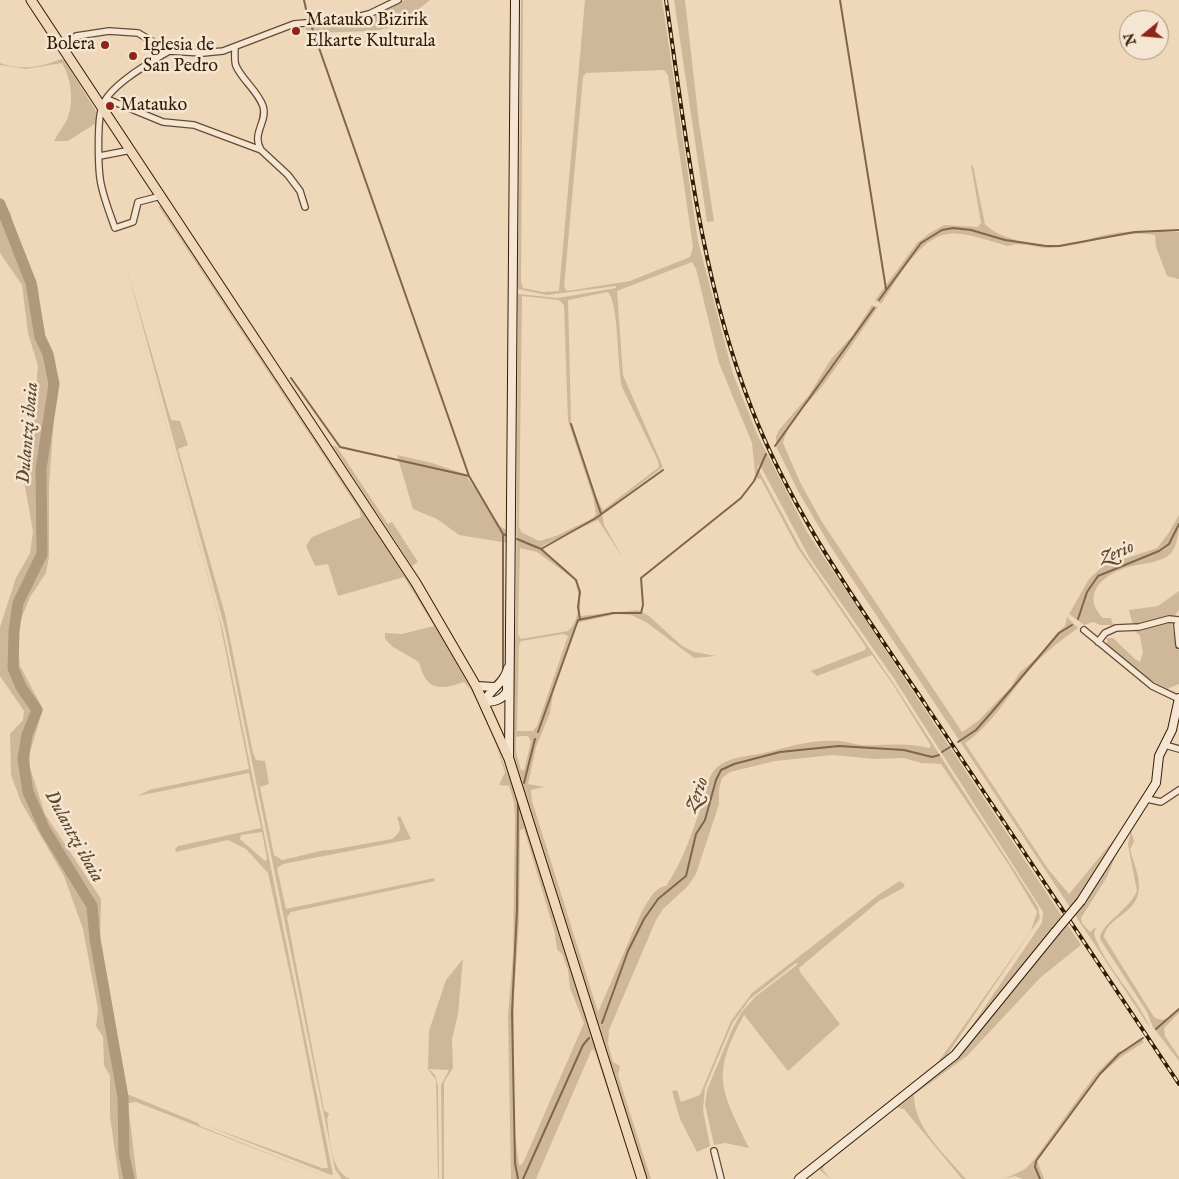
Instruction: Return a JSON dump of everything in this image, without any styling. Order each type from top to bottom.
[{"type":"main road","points":[[31,0],[66,53],[104,103],[130,150],[416,583],[476,686],[509,759],[642,1179]]},
{"type":"street","points":[[66,53],[76,36],[109,31],[138,33],[169,51],[203,53],[235,47],[294,24],[348,19],[369,14],[398,0]]},
{"type":"street","points":[[484,702],[495,702],[503,697],[510,661],[515,0]]},
{"type":"street","points":[[235,47],[236,66],[258,94],[265,115],[257,133],[256,142],[261,150],[288,175],[300,191],[304,208]]},
{"type":"street","points":[[160,196],[138,202],[133,222],[115,228],[100,184],[100,156],[104,103],[131,73],[169,51]]},
{"type":"street","points":[[104,103],[163,122],[194,125],[261,150]]},
{"type":"street","points":[[100,156],[130,150]]},
{"type":"street","points":[[1098,642],[1105,634],[1116,628],[1139,627],[1169,619],[1179,621],[1176,625],[1179,645]]},
{"type":"street","points":[[799,1179],[955,1055],[1080,901],[1156,783],[1158,756],[1172,730],[1179,698],[1152,686],[1084,630]]},
{"type":"street","points":[[476,686],[504,687]]},
{"type":"street","points":[[484,702],[504,687]]},
{"type":"street","points":[[504,687],[509,759]]},
{"type":"street","points":[[1165,744],[1179,749]]},
{"type":"street","points":[[1146,799],[1161,802],[1179,790]]},
{"type":"street","points":[[714,1151],[721,1179]]},
{"type":"shaded area","points":[[405,0],[430,0],[399,25],[375,31],[307,33],[305,26],[360,20]]},
{"type":"shaded area","points":[[521,0],[523,0],[521,282],[523,288],[543,292],[559,291],[585,0],[662,0],[698,241],[733,374],[757,434],[807,532],[1081,945],[1041,977],[967,1056],[914,1095],[915,1107],[925,1130],[932,1141],[966,1179],[962,1179],[904,1109],[896,1107],[824,1164],[823,1170],[831,1179],[817,1168],[801,1179],[879,1116],[957,1058],[1059,933],[1055,927],[956,1049],[1042,923],[1043,912],[895,680],[809,557],[760,465],[757,467],[801,549],[894,684],[1038,907],[1040,918],[941,1064],[796,1179],[792,1179],[934,1068],[1031,931],[1037,912],[1009,865],[941,764],[921,763],[904,758],[875,759],[833,755],[775,761],[730,772],[722,778],[719,789],[719,804],[696,874],[687,887],[663,909],[656,920],[609,1030],[608,1044],[613,1062],[620,1066],[618,1075],[651,1179],[648,1179],[512,749],[516,609],[518,294],[558,298],[616,288],[616,286],[547,295],[518,289]],"holes":[[[664,70],[668,75],[693,247],[690,257],[630,281],[567,291],[564,287],[583,77],[586,73]],[[692,262],[696,269],[719,363],[752,443],[755,473],[758,479],[761,479],[797,547],[866,647],[865,650],[811,671],[817,676],[872,655],[894,686],[931,746],[929,748],[912,745],[861,745],[841,741],[818,741],[738,758],[719,766],[710,777],[692,833],[678,866],[666,886],[655,892],[642,911],[598,1012],[532,801],[531,790],[544,787],[528,784],[536,747],[550,713],[553,693],[575,627],[580,622],[617,614],[631,615],[646,622],[694,658],[716,656],[694,652],[682,646],[649,616],[638,610],[580,616],[580,597],[577,584],[570,573],[548,555],[542,546],[598,520],[623,558],[604,525],[602,513],[663,467],[623,375],[617,291]],[[608,292],[612,299],[616,322],[622,387],[658,461],[659,467],[603,510],[593,491],[571,421],[568,300]],[[522,296],[559,300],[564,305],[568,421],[593,497],[596,514],[593,518],[556,536],[539,541],[521,532],[519,526]],[[520,548],[537,552],[574,579],[579,599],[575,620],[568,631],[521,639],[518,634]],[[563,634],[568,636],[537,726],[533,731],[517,731],[519,645],[521,641]],[[528,736],[531,742],[524,770],[521,770],[516,752],[516,737]]]},
{"type":"shaded area","points":[[674,0],[685,0],[699,123],[714,221],[707,222]]},
{"type":"shaded area","points":[[61,59],[64,60],[99,116],[98,122],[68,141],[54,141],[67,120],[71,104],[69,82],[62,63],[26,69],[0,65],[0,63],[16,67],[31,67]]},
{"type":"shaded area","points":[[971,165],[973,166],[985,224],[1001,235],[1024,242],[1060,246],[1119,233],[1144,231],[1179,232],[1179,279],[1167,276],[1156,247],[1155,235],[1129,234],[1064,247],[1046,248],[1019,244],[1008,246],[970,235],[955,233],[937,237],[927,243],[909,262],[881,304],[875,300],[917,243],[930,233],[944,225],[978,227],[981,223]]},
{"type":"shaded area","points":[[0,197],[11,214],[13,228],[27,269],[38,287],[42,339],[52,364],[56,389],[49,486],[49,557],[46,573],[30,597],[19,624],[18,646],[20,666],[43,709],[30,752],[30,768],[45,814],[101,899],[100,945],[127,1094],[198,1123],[200,1126],[332,1179],[136,1102],[128,1103],[137,1179],[119,1179],[110,1117],[110,1076],[104,1065],[103,1037],[96,1026],[98,1009],[83,929],[64,876],[21,802],[11,775],[10,734],[23,720],[24,711],[0,676],[0,627],[16,578],[30,553],[33,531],[24,481],[18,471],[22,458],[30,454],[38,366],[28,333],[22,285],[0,253]]},
{"type":"shaded area","points":[[159,207],[423,603],[477,700],[464,682],[447,687],[435,686],[430,683],[425,678],[419,662],[393,647],[385,639],[385,633],[402,634],[434,626],[404,577],[338,596],[328,564],[315,566],[306,546],[312,537],[361,517],[360,511]]},
{"type":"shaded area","points":[[126,265],[171,420],[180,421],[188,445],[178,449],[225,614],[253,753],[256,760],[265,761],[269,784],[260,787],[274,855],[282,860],[321,851],[392,839],[400,830],[397,818],[400,816],[411,839],[283,864],[277,868],[286,909],[434,878],[435,881],[291,912],[287,917],[324,1110],[329,1114],[327,1119],[332,1153],[338,1169],[350,1179],[342,1179],[335,1169],[225,629]]},
{"type":"shaded area","points":[[123,266],[223,631],[333,1174],[331,1175],[202,1124],[322,1168],[328,1168],[295,997],[268,873],[246,849],[228,840],[176,852],[175,849],[178,846],[261,828],[249,773],[138,796],[149,790],[249,769],[219,618]],"holes":[[[262,832],[267,859],[265,861],[240,839],[241,835]]]},
{"type":"shaded area","points":[[872,305],[878,307],[827,380],[795,418],[783,443],[800,482],[822,522],[962,732],[978,721],[1011,687],[1019,673],[1039,656],[1065,626],[1067,617],[1078,628],[1038,661],[991,720],[965,743],[1048,869],[1069,894],[1125,826],[1076,901],[1081,905],[1116,855],[1107,877],[1081,918],[1082,923],[1090,932],[1096,927],[1094,934],[1099,947],[1137,1004],[1150,1028],[829,544],[798,491],[776,446],[776,436],[779,430],[809,395],[831,359],[852,336]]},
{"type":"shaded area","points":[[332,445],[337,447],[388,524],[392,522],[418,562],[412,566]]},
{"type":"shaded area","points":[[397,455],[432,463],[465,474],[500,526],[508,531],[508,543],[459,535],[437,519],[413,509]]},
{"type":"shaded area","points":[[1179,515],[1179,530],[1176,543],[1168,556],[1116,572],[1108,576],[1097,588],[1094,602],[1097,610],[1103,618],[1111,618],[1113,625],[1100,625],[1093,622],[1084,625],[1069,614],[1089,579],[1103,566],[1157,548]]},
{"type":"shaded area","points":[[1179,591],[1179,610],[1175,615],[1172,625],[1179,651],[1179,684],[1167,689],[1150,680],[1128,663],[1107,644],[1107,638],[1113,638],[1140,662],[1143,652],[1140,636],[1134,630],[1129,610],[1158,606]]},
{"type":"shaded area","points":[[492,734],[511,783],[637,1179],[595,1052],[592,1049],[536,1179],[511,1179],[508,1016],[513,954],[515,819],[514,802],[509,786],[499,785],[505,772]],"holes":[[[524,829],[555,934],[557,949],[562,954],[568,970],[570,988],[584,1023],[523,1163],[519,1166],[514,1125],[514,995],[519,923],[520,830]]]},
{"type":"shaded area","points":[[1131,830],[1134,842],[1130,849],[1138,877],[1138,896],[1134,903],[1110,925],[1104,937],[1154,1017],[1161,1020],[1179,1009],[1179,1013],[1164,1028],[1165,1036],[1179,1057],[1179,1061],[1153,1027],[1147,1012],[1100,939],[1104,928],[1128,905],[1137,891],[1128,845]]},
{"type":"shaded area","points":[[900,881],[905,885],[903,888],[879,901],[799,968],[800,972],[840,1024],[788,1071],[744,1015],[726,1054],[723,1083],[732,1111],[749,1148],[725,1143],[714,1145],[705,1105],[707,1090],[732,1030],[741,1013],[755,997],[798,964],[796,963],[750,999],[732,1024],[705,1088],[703,1110],[710,1146],[697,1152],[680,1119],[672,1091],[677,1090],[681,1102],[700,1095],[731,1021],[752,993],[881,893]]},
{"type":"shaded area","points":[[463,959],[458,1014],[452,1039],[453,1068],[444,1082],[444,1179],[442,1179],[441,1085],[449,1070],[429,1069],[435,1075],[438,1086],[438,1179],[436,1080],[428,1069],[429,1031],[446,980]]},
{"type":"shaded area","points":[[1140,1038],[1144,1042],[1121,1057],[1101,1074],[1037,1160],[1044,1179],[1023,1179],[1015,1176],[1004,1179],[1025,1169],[1034,1160],[1095,1075],[1118,1052],[1128,1049]]},
{"type":"waterway","points":[[304,0],[308,18]]},
{"type":"waterway","points":[[840,0],[886,289]]},
{"type":"waterway","points":[[311,25],[469,476],[503,534],[506,535]]},
{"type":"waterway","name":"Dulantzi ibaia","points":[[0,204],[31,283],[40,337],[48,354],[54,384],[41,469],[42,554],[18,603],[14,631],[13,668],[21,687],[37,710],[27,735],[23,759],[28,792],[45,830],[92,906],[95,939],[123,1097],[124,1155],[129,1179]]},
{"type":"waterway","points":[[879,300],[921,243],[942,230],[953,228],[971,230],[1005,240],[1046,246],[1059,246],[1135,232],[1179,230]]},
{"type":"waterway","points":[[775,446],[874,308]]},
{"type":"waterway","points":[[291,378],[340,447],[469,476]]},
{"type":"waterway","points":[[571,424],[601,514]]},
{"type":"waterway","points":[[538,732],[578,620],[613,613],[641,613],[643,605],[641,578],[741,498],[754,481],[766,454]]},
{"type":"waterway","points":[[541,549],[596,518],[663,470]]},
{"type":"waterway","name":"Zerio","points":[[1078,619],[1087,592],[1098,576],[1159,551],[1169,544],[1179,524]]},
{"type":"waterway","points":[[503,534],[503,668]]},
{"type":"waterway","points":[[517,539],[541,549],[576,580],[580,592],[578,607],[580,619]]},
{"type":"waterway","name":"Zerio","points":[[958,742],[976,730],[1059,633],[1072,625]]},
{"type":"waterway","points":[[524,783],[535,739]]},
{"type":"waterway","name":"Zerio","points":[[602,1023],[628,951],[644,919],[658,899],[686,876],[696,834],[705,820],[716,780],[721,770],[734,764],[780,752],[839,746],[904,750],[932,757],[939,755]]},
{"type":"waterway","name":"Zerio","points":[[942,752],[950,747]]},
{"type":"waterway","points":[[518,803],[517,909],[512,1012],[515,1163],[518,1179]]},
{"type":"waterway","points":[[1156,1029],[1179,1009]]},
{"type":"waterway","name":"Zerio","points":[[523,1179],[583,1045],[589,1038]]},
{"type":"waterway","points":[[1040,1179],[1035,1167],[1036,1161],[1100,1074],[1119,1054],[1143,1038]]},
{"type":"railway","points":[[666,0],[688,154],[707,257],[734,358],[751,407],[768,447],[808,525],[854,599],[1179,1084]]},
{"type":"place","name":"Matauko Bizirik Elkarte Kulturala","points":[[296,31]]},
{"type":"place","name":"Bolera","points":[[105,45]]},
{"type":"place","name":"Iglesia de San Pedro","points":[[133,56]]},
{"type":"place","name":"Matauko","points":[[110,106]]}]
